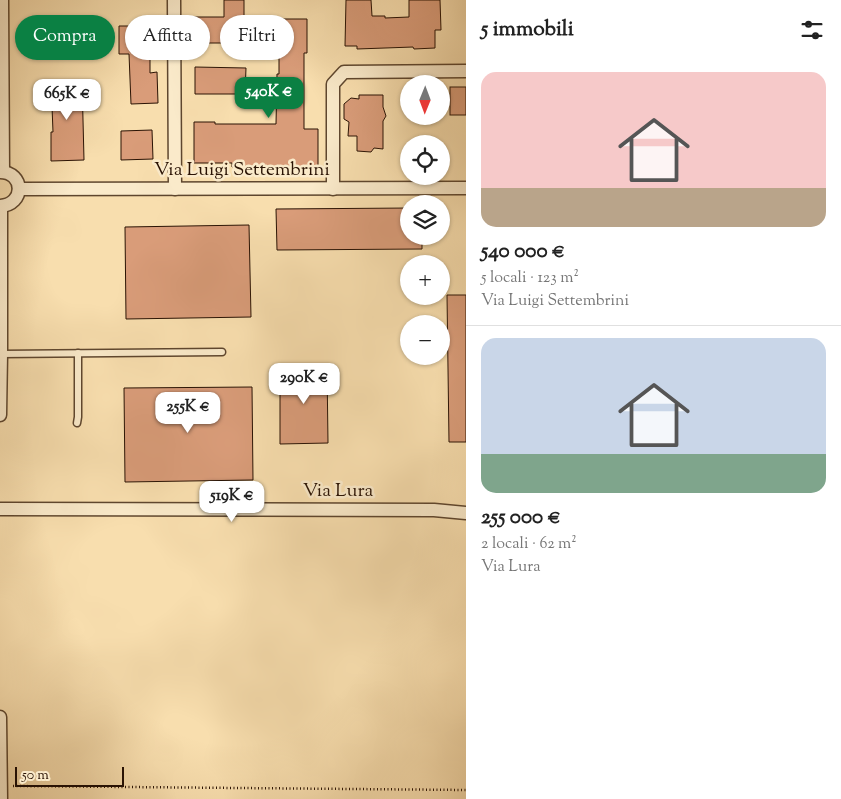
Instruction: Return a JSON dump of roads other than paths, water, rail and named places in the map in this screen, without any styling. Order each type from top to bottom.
[{"type":"street","points":[[0,416],[2,354],[1,206],[12,203],[18,195],[19,189],[18,182],[13,176],[1,171],[2,0]]},
{"type":"street","points":[[174,0],[175,189]]},
{"type":"street","points":[[333,189],[333,84],[344,72],[466,71]]},
{"type":"street","name":"Via Luigi Settembrini","points":[[19,189],[77,194],[175,189],[466,188]]},
{"type":"street","name":"Via Lura","points":[[0,509],[434,510],[466,513]]},
{"type":"street","points":[[0,717],[0,799]]},
{"type":"lane","points":[[2,354],[222,352]]},
{"type":"lane","points":[[77,423],[78,353]]}]
